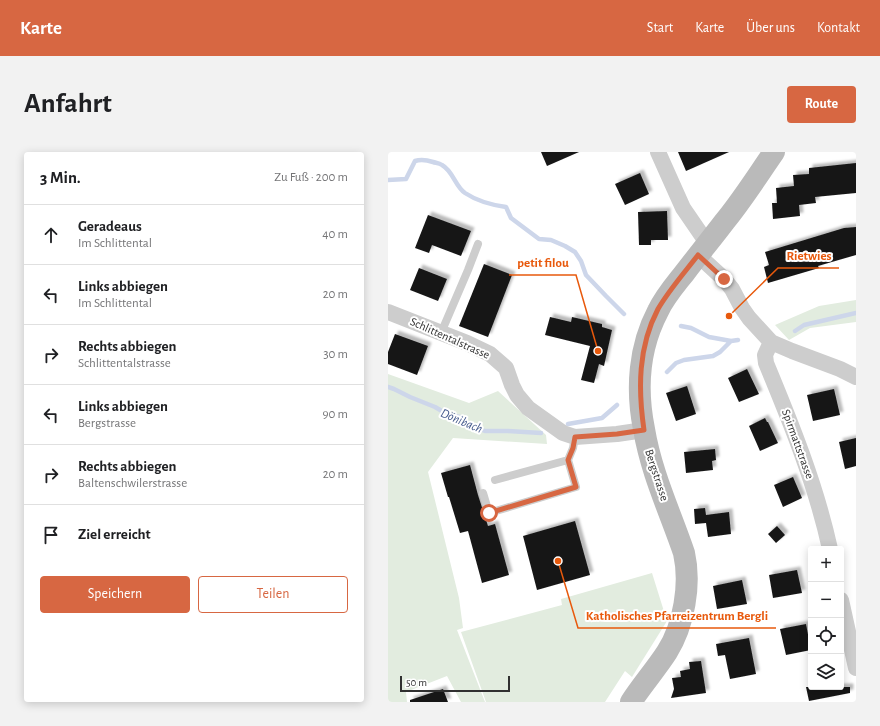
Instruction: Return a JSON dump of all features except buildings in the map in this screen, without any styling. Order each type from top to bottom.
[{"type":"street","points":[[658,152],[703,249],[732,289],[749,318],[771,342],[840,369],[856,377]]},
{"type":"street","name":"Bergstrasse","points":[[631,702],[672,642],[682,614],[687,578],[684,553],[651,458],[644,430],[640,404],[640,380],[642,359],[647,338],[662,302],[727,220],[774,152]]},
{"type":"street","name":"Schlittentalstrasse","points":[[388,312],[490,354],[506,368],[517,395],[528,408],[562,433],[575,437],[617,434],[644,430]]},
{"type":"street","name":"Spirmattstrasse","points":[[771,342],[765,355],[766,363],[796,438],[818,503],[829,546]]},
{"type":"street","points":[[844,614],[856,668]]},
{"type":"lane","points":[[441,333],[478,244]]},
{"type":"lane","points":[[483,493],[489,513],[576,487],[568,460],[573,448],[575,437]]},
{"type":"lane","points":[[495,480],[568,460]]},
{"type":"shaded area","points":[[856,300],[856,322],[810,328],[789,340],[775,325],[819,306]]},
{"type":"shaded area","points":[[388,374],[469,403],[498,391],[546,435],[547,444],[453,438],[428,472],[459,598],[463,628],[457,630],[485,702],[461,702],[447,676],[406,692],[407,702],[388,702]]},
{"type":"shaded area","points":[[652,573],[667,621],[632,677],[625,671],[605,702],[486,702],[461,632],[562,605],[561,599]]},
{"type":"waterway","points":[[388,180],[406,179],[415,161],[426,160],[441,164],[449,171],[459,187],[465,193],[485,202],[506,207],[511,218],[539,239],[551,240],[575,252],[581,261],[586,275],[624,314]]},
{"type":"waterway","name":"Dönibach","points":[[795,331],[804,325],[856,313]]},
{"type":"waterway","points":[[681,326],[691,328],[709,337],[731,341]]},
{"type":"waterway","name":"Dönibach","points":[[667,372],[676,363],[684,360],[713,356],[720,352],[731,341],[738,340]]},
{"type":"waterway","name":"Dönibach","points":[[388,387],[435,407],[447,414],[460,417],[474,427],[485,431],[541,433]]},
{"type":"waterway","name":"Dönibach","points":[[568,424],[602,418],[617,405]]},
{"type":"place","name":"Rietwies","points":[[729,316]]},
{"type":"place","name":"petit filou","points":[[598,351]]},
{"type":"place","name":"Katholisches Pfarreizentrum Bergli","points":[[558,561]]},
{"type":"route","points":[[489,513],[576,487],[568,460],[573,448],[575,437],[617,434],[644,430],[640,404],[640,374],[642,359],[647,338],[662,302],[698,255],[724,279]]}]
